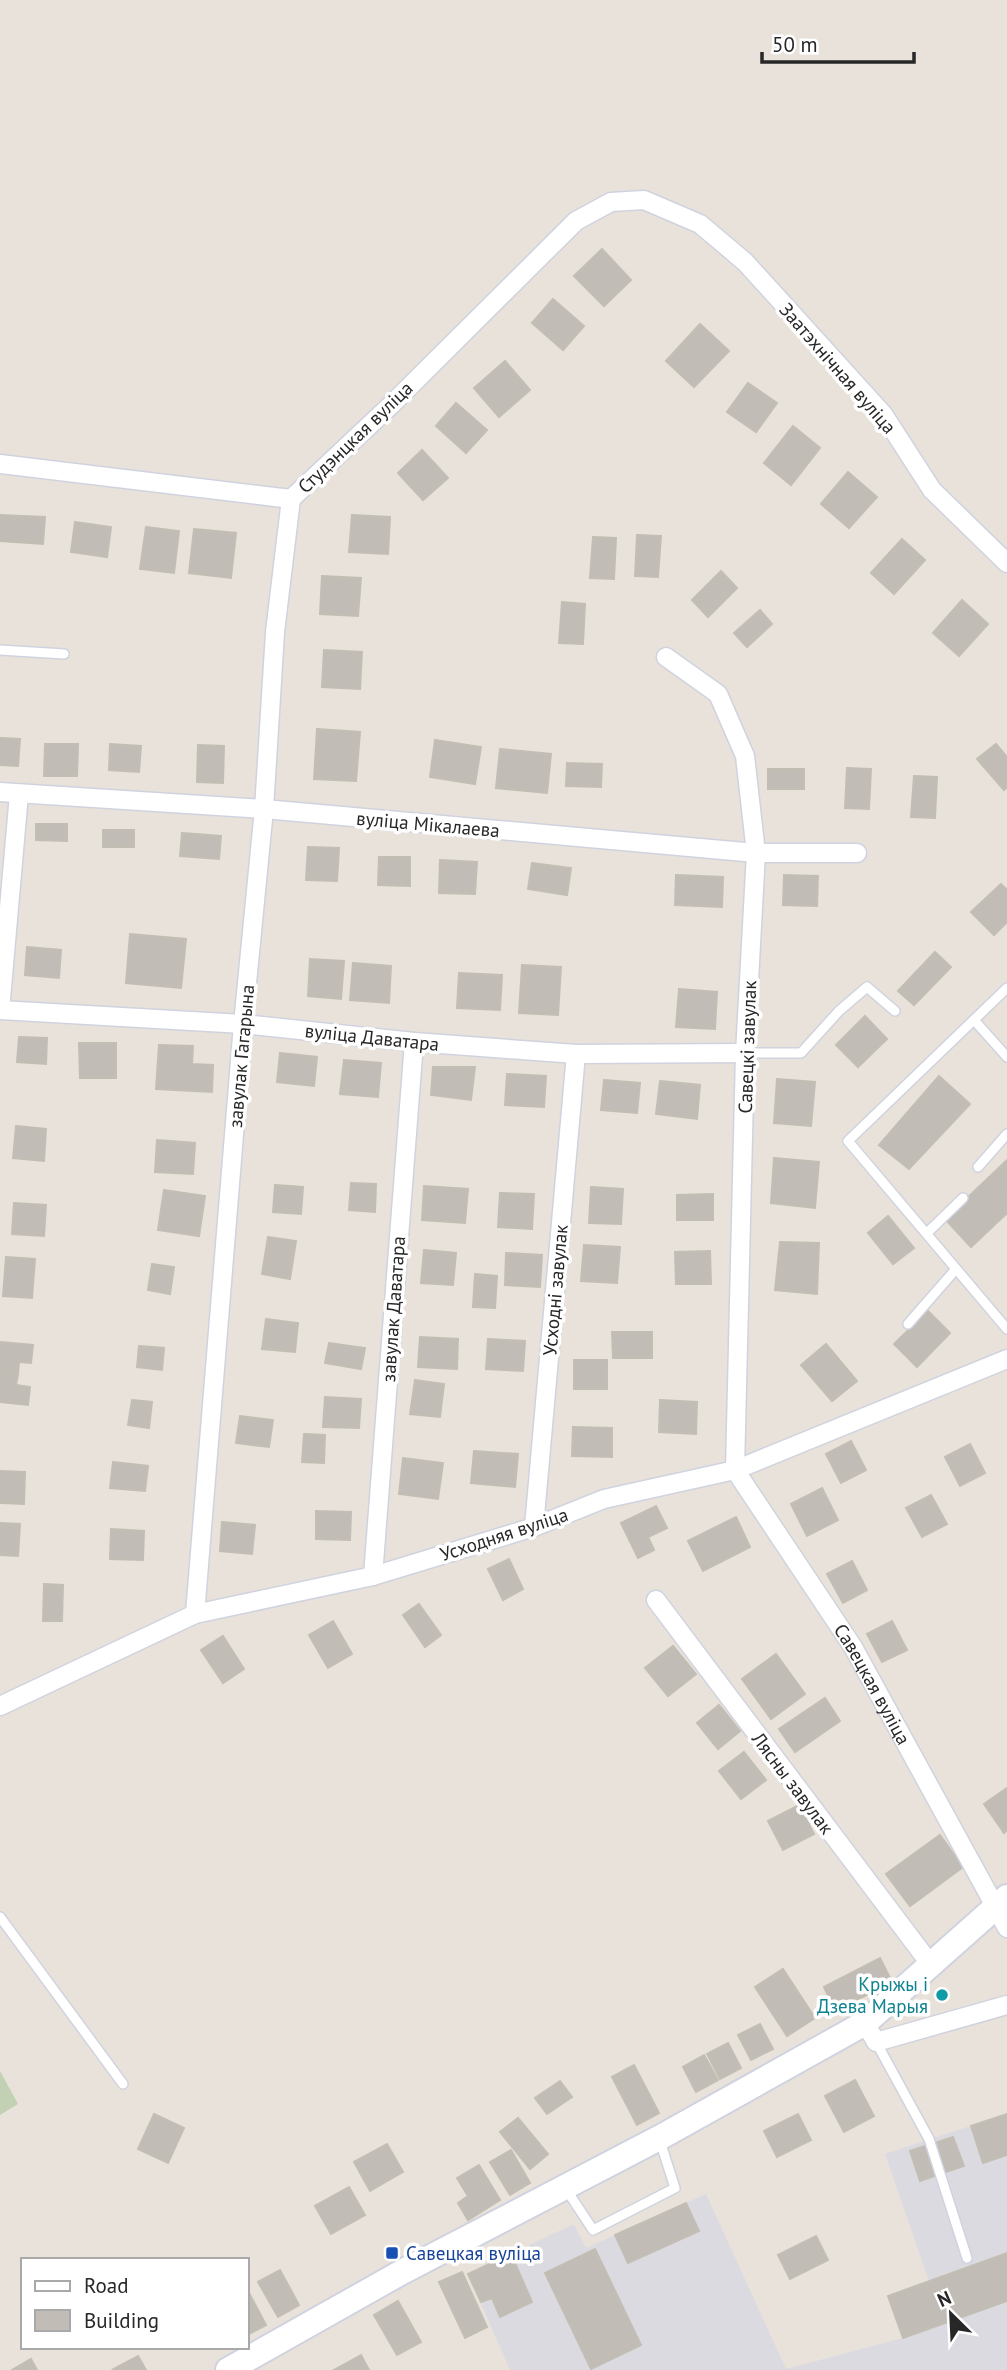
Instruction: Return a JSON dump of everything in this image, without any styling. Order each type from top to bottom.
[{"type":"street","name":"Студэнцкая вуліца","points":[[0,464],[291,499],[392,404],[576,221],[611,202],[645,200]]},
{"type":"street","name":"Заатэхнічная вуліца","points":[[645,200],[700,224],[745,262],[883,414],[932,490],[1007,564]]},
{"type":"street","name":"завулак Гагарына","points":[[195,1614],[243,1024],[264,809],[275,632],[291,499]]},
{"type":"street","name":"Савецкі завулак","points":[[666,657],[718,694],[744,756],[756,853],[745,1053],[735,1470]]},
{"type":"street","name":"вуліца Мікалаева","points":[[0,792],[264,809],[756,853],[857,853]]},
{"type":"street","points":[[0,1010],[19,794]]},
{"type":"street","name":"вуліца Даватара","points":[[0,1010],[243,1024],[414,1042],[576,1054],[745,1053]]},
{"type":"street","name":"завулак Даватара","points":[[373,1576],[414,1042]]},
{"type":"street","name":"Усходні завулак","points":[[534,1527],[576,1054]]},
{"type":"street","name":"Усходняя вуліца","points":[[0,1706],[195,1614],[373,1576],[534,1527],[604,1499],[735,1470],[1007,1359]]},
{"type":"street","name":"Савецкая вуліца","points":[[229,2370],[402,2272],[870,2032],[931,1965],[1004,1910],[853,1647],[735,1470]]},
{"type":"street","name":"Лясны завулак","points":[[656,1600],[931,1965]]},
{"type":"street","points":[[870,2032],[1007,2005]]},
{"type":"lane","points":[[0,650],[64,654]]},
{"type":"lane","points":[[745,1053],[801,1053],[839,1011],[867,987],[895,1011]]},
{"type":"lane","points":[[1007,988],[848,1141],[928,1232],[1007,1329]]},
{"type":"lane","points":[[974,1020],[1007,1057]]},
{"type":"lane","points":[[978,1167],[1007,1134]]},
{"type":"lane","points":[[928,1232],[963,1198]]},
{"type":"lane","points":[[908,1324],[956,1269]]},
{"type":"lane","points":[[0,1917],[123,2084]]},
{"type":"lane","points":[[870,2032],[929,2139],[967,2258]]},
{"type":"lane","points":[[565,2187],[593,2230],[675,2188],[659,2138]]},
{"type":"shaded area","points":[[1007,2114],[1007,2370],[510,2370],[468,2274],[574,2224],[586,2248],[706,2194],[786,2369],[903,2338],[929,2281],[885,2154]]},
{"type":"green space","points":[[0,2071],[18,2104],[0,2115]]},
{"type":"building","points":[[602,249],[631,280],[604,306],[574,276]]},
{"type":"building","points":[[553,299],[584,326],[563,350],[532,323]]},
{"type":"building","points":[[700,324],[729,351],[694,387],[666,361]]},
{"type":"building","points":[[505,361],[530,390],[499,417],[474,388]]},
{"type":"building","points":[[748,383],[777,403],[756,432],[727,412]]},
{"type":"building","points":[[456,403],[487,430],[466,453],[436,426]]},
{"type":"building","points":[[793,426],[820,448],[791,485],[764,463]]},
{"type":"building","points":[[422,450],[448,478],[423,500],[398,473]]},
{"type":"building","points":[[848,472],[877,497],[849,528],[821,504]]},
{"type":"building","points":[[0,515],[45,517],[43,544],[0,541]]},
{"type":"building","points":[[352,515],[390,517],[388,554],[349,552]]},
{"type":"building","points":[[75,522],[111,527],[107,557],[71,552]]},
{"type":"building","points":[[146,527],[179,531],[174,573],[140,569]]},
{"type":"building","points":[[194,529],[236,533],[231,578],[189,573]]},
{"type":"building","points":[[637,535],[661,536],[658,577],[635,576]]},
{"type":"building","points":[[593,537],[616,538],[614,579],[590,578]]},
{"type":"building","points":[[902,539],[925,560],[894,594],[871,573]]},
{"type":"building","points":[[721,571],[737,588],[708,617],[692,600]]},
{"type":"building","points":[[322,576],[361,578],[358,616],[320,614]]},
{"type":"building","points":[[962,600],[988,624],[959,656],[933,633]]},
{"type":"building","points":[[562,602],[585,604],[583,644],[559,643]]},
{"type":"building","points":[[760,610],[772,624],[747,647],[734,633]]},
{"type":"building","points":[[324,650],[362,652],[360,689],[322,687]]},
{"type":"building","points":[[317,729],[360,732],[356,781],[314,779]]},
{"type":"building","points":[[0,738],[20,739],[18,766],[0,765]]},
{"type":"building","points":[[435,740],[481,747],[475,784],[430,777]]},
{"type":"building","points":[[45,744],[78,744],[77,776],[44,776]]},
{"type":"building","points":[[110,744],[141,746],[139,772],[109,770]]},
{"type":"building","points":[[996,744],[1007,757],[1007,787],[1004,790],[977,759]]},
{"type":"building","points":[[198,745],[224,746],[223,783],[197,782]]},
{"type":"building","points":[[500,749],[551,754],[547,793],[496,788]]},
{"type":"building","points":[[567,763],[602,764],[601,787],[566,786]]},
{"type":"building","points":[[847,768],[871,769],[869,809],[845,808]]},
{"type":"building","points":[[768,769],[804,769],[804,789],[768,789]]},
{"type":"building","points":[[914,776],[937,777],[935,818],[911,817]]},
{"type":"building","points":[[36,824],[67,824],[67,841],[36,840]]},
{"type":"building","points":[[103,830],[134,830],[134,847],[103,847]]},
{"type":"building","points":[[182,833],[221,836],[219,859],[180,856]]},
{"type":"building","points":[[308,847],[339,848],[337,881],[306,880]]},
{"type":"building","points":[[379,857],[410,857],[410,886],[378,885]]},
{"type":"building","points":[[440,860],[477,862],[475,894],[439,893]]},
{"type":"building","points":[[532,863],[571,868],[567,895],[528,889]]},
{"type":"building","points":[[676,875],[723,877],[722,907],[675,905]]},
{"type":"building","points":[[784,875],[818,876],[817,906],[783,905]]},
{"type":"building","points":[[1001,884],[1007,890],[1007,922],[994,935],[971,912]]},
{"type":"building","points":[[130,934],[186,939],[181,988],[126,983]]},
{"type":"building","points":[[27,947],[61,950],[59,978],[25,975]]},
{"type":"building","points":[[935,952],[951,967],[914,1005],[898,991]]},
{"type":"building","points":[[310,959],[344,961],[341,999],[308,996]]},
{"type":"building","points":[[353,963],[391,966],[389,1003],[350,1000]]},
{"type":"building","points":[[522,965],[561,967],[558,1015],[519,1013]]},
{"type":"building","points":[[459,973],[502,975],[500,1010],[457,1008]]},
{"type":"building","points":[[679,989],[717,992],[715,1029],[676,1027]]},
{"type":"building","points":[[865,1016],[887,1039],[858,1067],[836,1045]]},
{"type":"building","points":[[19,1037],[47,1038],[46,1064],[17,1062]]},
{"type":"building","points":[[79,1043],[116,1043],[116,1078],[80,1078]]},
{"type":"building","points":[[159,1045],[193,1046],[192,1064],[213,1065],[212,1092],[156,1089]]},
{"type":"building","points":[[280,1053],[317,1057],[314,1086],[277,1082]]},
{"type":"building","points":[[344,1060],[381,1063],[378,1097],[340,1094]]},
{"type":"building","points":[[433,1067],[475,1067],[471,1100],[431,1095]]},
{"type":"building","points":[[507,1074],[546,1076],[544,1107],[505,1105]]},
{"type":"building","points":[[939,1076],[970,1104],[909,1169],[879,1145]]},
{"type":"building","points":[[777,1079],[815,1082],[811,1126],[774,1123]]},
{"type":"building","points":[[604,1080],[640,1083],[637,1113],[601,1110]]},
{"type":"building","points":[[660,1081],[700,1085],[697,1119],[656,1114]]},
{"type":"building","points":[[16,1126],[46,1129],[44,1161],[13,1158]]},
{"type":"building","points":[[157,1140],[195,1143],[193,1174],[155,1172]]},
{"type":"building","points":[[774,1158],[819,1162],[815,1208],[771,1203]]},
{"type":"building","points":[[1006,1161],[1007,1213],[971,1247],[945,1219]]},
{"type":"building","points":[[351,1183],[376,1184],[375,1212],[349,1210]]},
{"type":"building","points":[[275,1185],[303,1187],[301,1214],[273,1212]]},
{"type":"building","points":[[424,1186],[468,1189],[465,1223],[422,1220]]},
{"type":"building","points":[[591,1187],[623,1189],[621,1224],[589,1223]]},
{"type":"building","points":[[164,1190],[205,1196],[199,1236],[158,1230]]},
{"type":"building","points":[[500,1193],[534,1194],[532,1229],[498,1227]]},
{"type":"building","points":[[713,1194],[713,1220],[677,1220],[677,1195]]},
{"type":"building","points":[[14,1203],[46,1205],[44,1236],[12,1234]]},
{"type":"building","points":[[888,1216],[914,1248],[893,1264],[868,1233]]},
{"type":"building","points":[[268,1237],[296,1241],[290,1279],[262,1274]]},
{"type":"building","points":[[780,1242],[819,1243],[817,1294],[775,1290]]},
{"type":"building","points":[[584,1245],[620,1247],[617,1283],[581,1281]]},
{"type":"building","points":[[424,1250],[456,1253],[453,1285],[421,1283]]},
{"type":"building","points":[[710,1251],[711,1284],[676,1284],[675,1252]]},
{"type":"building","points":[[506,1253],[542,1255],[540,1287],[505,1285]]},
{"type":"building","points":[[6,1257],[35,1259],[32,1298],[3,1296]]},
{"type":"building","points":[[152,1264],[174,1267],[170,1294],[148,1290]]},
{"type":"building","points":[[475,1274],[497,1276],[495,1308],[473,1307]]},
{"type":"building","points":[[928,1311],[950,1333],[917,1367],[894,1344]]},
{"type":"building","points":[[266,1319],[298,1323],[295,1352],[262,1349]]},
{"type":"building","points":[[612,1332],[652,1332],[652,1358],[613,1358]]},
{"type":"building","points":[[420,1337],[458,1339],[457,1369],[418,1367]]},
{"type":"building","points":[[488,1339],[525,1341],[523,1371],[486,1369]]},
{"type":"building","points":[[0,1342],[33,1345],[31,1363],[19,1362],[18,1374],[0,1372]]},
{"type":"building","points":[[329,1343],[365,1348],[361,1369],[325,1363]]},
{"type":"building","points":[[826,1344],[857,1381],[832,1401],[801,1365]]},
{"type":"building","points":[[139,1346],[164,1348],[162,1370],[137,1367]]},
{"type":"building","points":[[574,1360],[607,1360],[607,1389],[574,1389]]},
{"type":"building","points":[[0,1372],[18,1374],[16,1385],[30,1387],[28,1405],[0,1402]]},
{"type":"building","points":[[415,1380],[444,1384],[440,1417],[410,1414]]},
{"type":"building","points":[[325,1397],[361,1399],[359,1428],[323,1427]]},
{"type":"building","points":[[132,1400],[152,1402],[149,1428],[128,1425]]},
{"type":"building","points":[[660,1400],[697,1402],[696,1434],[659,1432]]},
{"type":"building","points":[[240,1416],[273,1420],[269,1447],[236,1443]]},
{"type":"building","points":[[573,1427],[612,1428],[612,1457],[572,1456]]},
{"type":"building","points":[[304,1434],[325,1435],[324,1463],[302,1462]]},
{"type":"building","points":[[851,1441],[866,1470],[841,1483],[826,1454]]},
{"type":"building","points":[[970,1444],[985,1473],[960,1486],[945,1457]]},
{"type":"building","points":[[474,1451],[518,1454],[515,1487],[471,1483]]},
{"type":"building","points":[[403,1458],[443,1463],[438,1499],[399,1494]]},
{"type":"building","points":[[113,1462],[148,1466],[145,1491],[110,1488]]},
{"type":"building","points":[[0,1471],[25,1472],[24,1504],[0,1503]]},
{"type":"building","points":[[822,1488],[838,1520],[807,1536],[791,1504]]},
{"type":"building","points":[[931,1495],[947,1524],[922,1537],[906,1508]]},
{"type":"building","points":[[656,1506],[667,1528],[648,1537],[654,1550],[638,1558],[621,1523]]},
{"type":"building","points":[[316,1511],[351,1512],[350,1540],[316,1539]]},
{"type":"building","points":[[736,1517],[750,1547],[703,1571],[688,1541]]},
{"type":"building","points":[[222,1522],[255,1525],[252,1554],[220,1551]]},
{"type":"building","points":[[0,1523],[20,1524],[18,1556],[0,1555]]},
{"type":"building","points":[[111,1529],[144,1531],[143,1560],[110,1559]]},
{"type":"building","points":[[509,1559],[523,1589],[503,1600],[488,1569]]},
{"type":"building","points":[[852,1561],[867,1590],[843,1603],[827,1574]]},
{"type":"building","points":[[44,1584],[63,1585],[62,1621],[43,1621]]},
{"type":"building","points":[[419,1604],[441,1635],[425,1647],[403,1615]]},
{"type":"building","points":[[333,1621],[352,1654],[328,1668],[309,1635]]},
{"type":"building","points":[[892,1621],[907,1650],[882,1662],[867,1634]]},
{"type":"building","points":[[223,1636],[244,1669],[223,1683],[201,1650]]},
{"type":"building","points":[[673,1646],[696,1674],[668,1696],[645,1668]]},
{"type":"building","points":[[776,1654],[805,1694],[771,1719],[742,1679]]},
{"type":"building","points":[[825,1698],[840,1721],[795,1752],[779,1729]]},
{"type":"building","points":[[719,1705],[740,1731],[718,1749],[697,1723]]},
{"type":"building","points":[[744,1752],[766,1780],[741,1799],[719,1771]]},
{"type":"building","points":[[1007,1788],[1007,1830],[1004,1833],[984,1804]]},
{"type":"building","points":[[799,1805],[814,1834],[783,1850],[768,1821]]},
{"type":"building","points":[[940,1835],[963,1867],[910,1906],[886,1874]]},
{"type":"building","points":[[880,1958],[892,1982],[835,2011],[824,1987]]},
{"type":"building","points":[[783,1969],[815,2018],[787,2036],[755,1987]]},
{"type":"building","points":[[760,2024],[773,2049],[751,2060],[738,2035]]},
{"type":"building","points":[[728,2043],[741,2068],[720,2079],[707,2054]]},
{"type":"building","points":[[704,2055],[718,2080],[696,2092],[683,2067]]},
{"type":"building","points":[[634,2065],[659,2113],[637,2125],[612,2077]]},
{"type":"building","points":[[855,2080],[874,2116],[844,2132],[825,2096]]},
{"type":"building","points":[[560,2081],[572,2097],[547,2114],[535,2098]]},
{"type":"building","points":[[154,2114],[184,2128],[168,2163],[138,2149]]},
{"type":"building","points":[[798,2114],[811,2140],[777,2157],[764,2131]]},
{"type":"building","points":[[1007,2114],[1007,2155],[983,2163],[971,2126]]},
{"type":"building","points":[[518,2118],[548,2154],[530,2169],[500,2132]]},
{"type":"building","points":[[953,2137],[964,2166],[920,2181],[910,2151]]},
{"type":"building","points":[[387,2144],[403,2172],[370,2191],[354,2162]]},
{"type":"building","points":[[511,2150],[530,2183],[510,2195],[490,2162]]},
{"type":"building","points":[[479,2165],[500,2200],[468,2220],[458,2203],[468,2196],[457,2178]]},
{"type":"building","points":[[349,2187],[365,2215],[331,2234],[315,2206]]},
{"type":"building","points":[[686,2203],[699,2231],[628,2263],[615,2235]]},
{"type":"building","points":[[816,2236],[828,2260],[790,2279],[778,2255]]},
{"type":"building","points":[[595,2249],[641,2345],[591,2369],[545,2273]]},
{"type":"building","points":[[1007,2253],[1007,2301],[903,2338],[888,2296]]},
{"type":"building","points":[[511,2254],[532,2302],[500,2317],[492,2298],[481,2302],[468,2274]]},
{"type":"building","points":[[280,2270],[299,2305],[278,2317],[258,2282]]},
{"type":"building","points":[[462,2272],[487,2327],[465,2338],[439,2282]]},
{"type":"building","points":[[248,2291],[266,2325],[248,2334]]},
{"type":"building","points":[[398,2301],[421,2342],[397,2355],[374,2315]]},
{"type":"building","points":[[361,2355],[369,2370],[334,2370]]},
{"type":"building","points":[[138,2356],[146,2370],[112,2370]]},
{"type":"building","points":[[31,2359],[37,2370],[12,2370]]},
{"type":"place","name":"Крыжы і Дзева Марыя","points":[[942,1995]]},
{"type":"place","name":"Савецкая вуліца","points":[[392,2253]]}]
